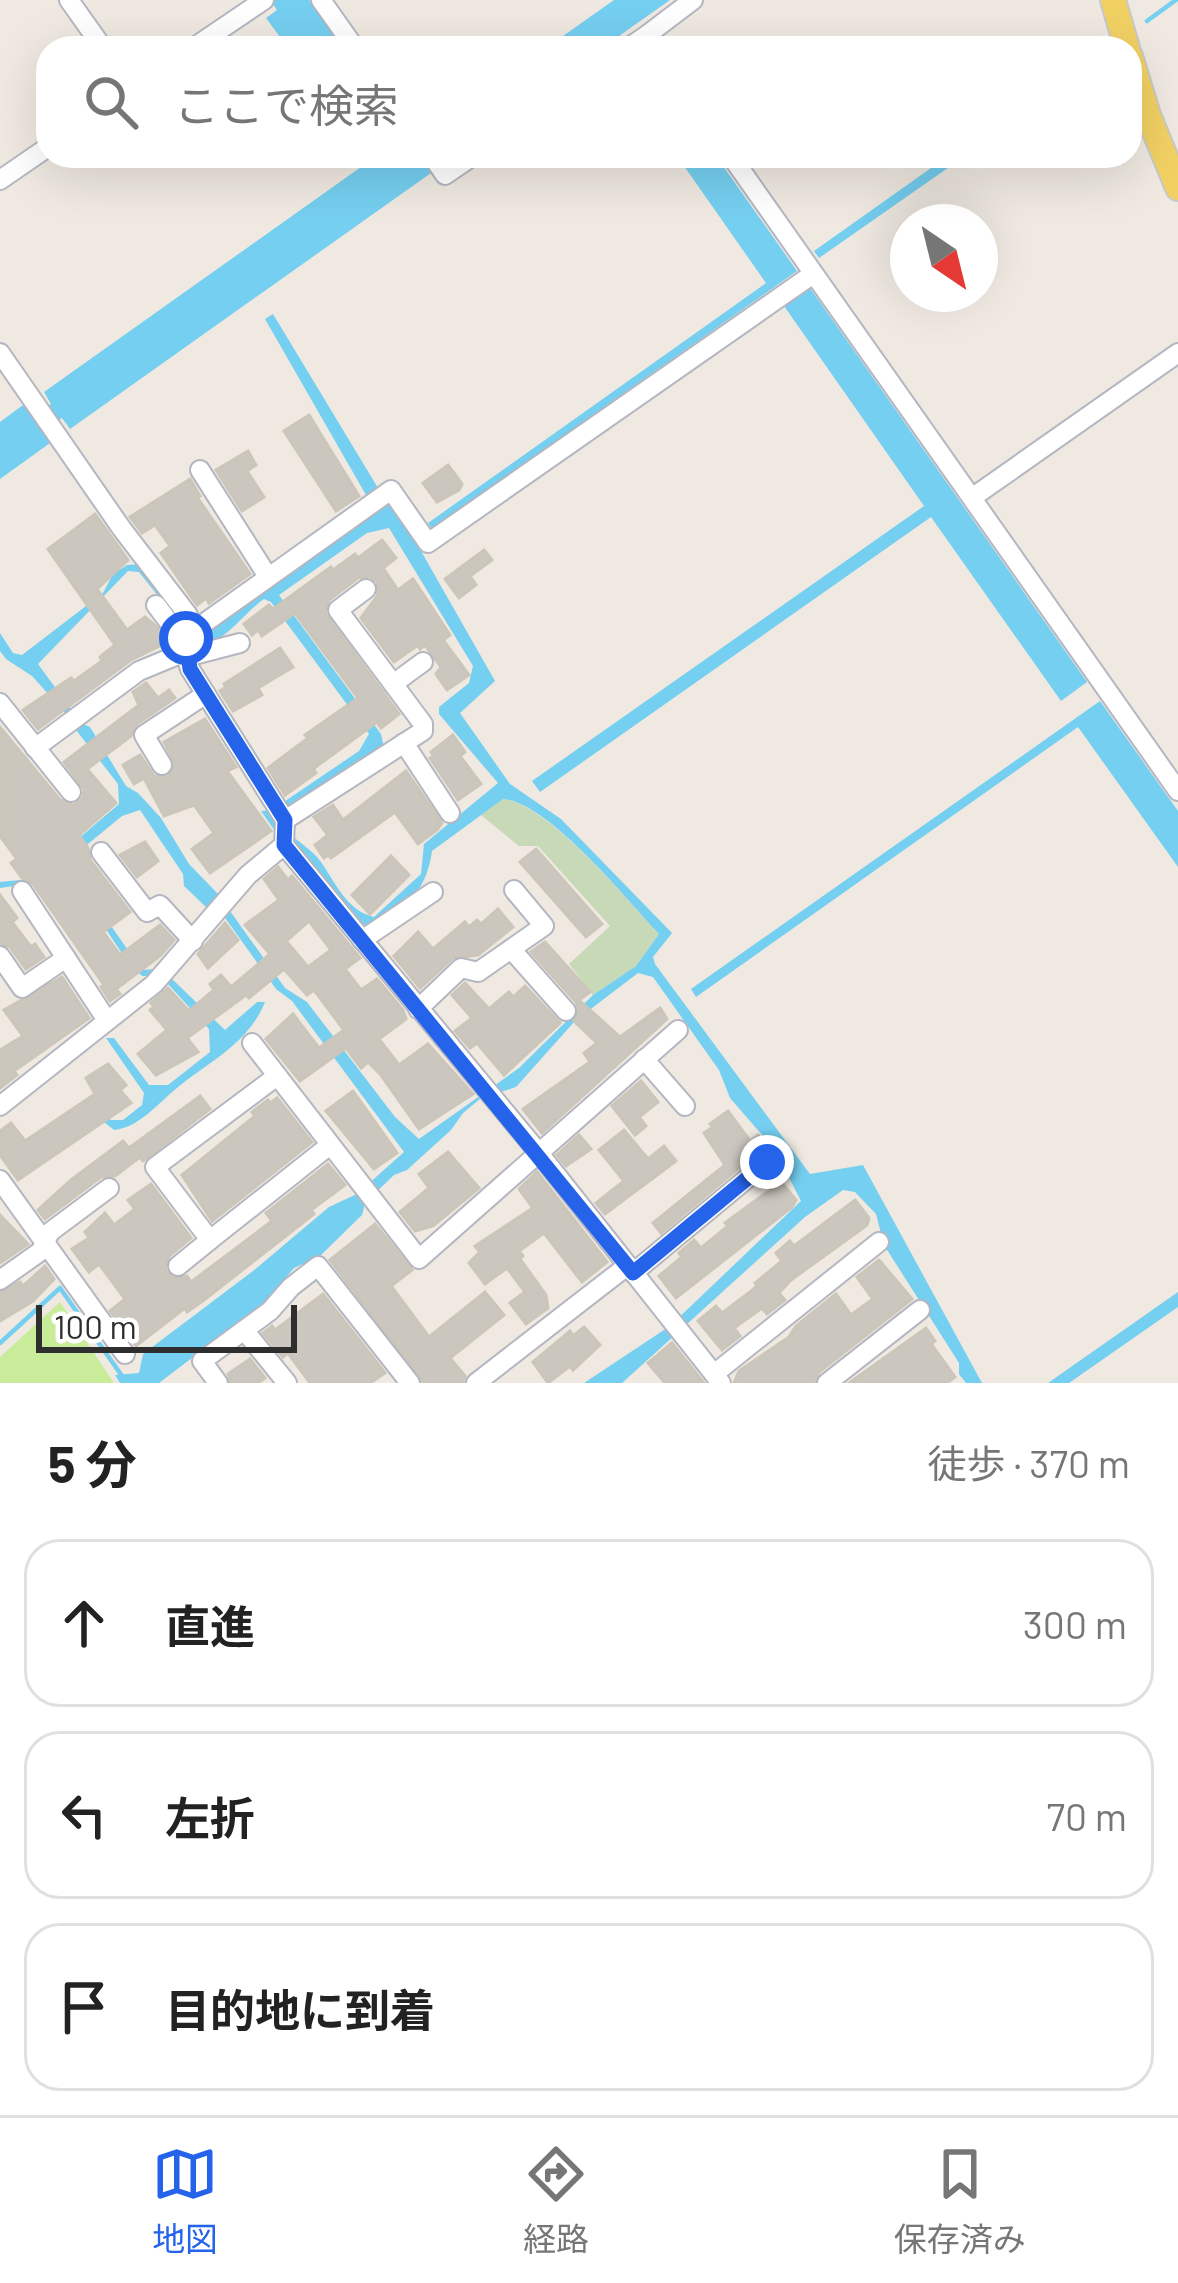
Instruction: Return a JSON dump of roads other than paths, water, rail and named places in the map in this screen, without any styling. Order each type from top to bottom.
[{"type":"main road","points":[[1113,0],[1124,36]]},
{"type":"main road","points":[[1142,95],[1178,188]]},
{"type":"street","points":[[69,0],[94,36]]},
{"type":"street","points":[[321,0],[346,36]]},
{"type":"street","points":[[657,36],[693,0]]},
{"type":"street","points":[[210,36],[252,4]]},
{"type":"street","points":[[0,180],[36,155]]},
{"type":"street","points":[[739,168],[1178,791]]},
{"type":"street","points":[[35,748],[267,575],[391,490],[428,543],[807,266]]},
{"type":"street","points":[[0,353],[188,615],[190,669],[282,825],[362,940],[717,1379],[879,1242]]},
{"type":"street","points":[[973,497],[1178,353]]},
{"type":"street","points":[[200,470],[267,575]]},
{"type":"street","points":[[0,1106],[154,984],[248,875],[282,825],[422,731],[423,724],[338,610],[366,590]]},
{"type":"street","points":[[156,605],[171,626],[187,636],[240,644]]},
{"type":"street","points":[[393,684],[423,662]]},
{"type":"street","points":[[161,764],[144,735],[206,694]]},
{"type":"street","points":[[0,703],[71,793]]},
{"type":"street","points":[[404,743],[450,813]]},
{"type":"street","points":[[101,852],[147,912],[160,905],[193,941]]},
{"type":"street","points":[[418,1009],[461,968],[478,972],[544,926],[514,890]]},
{"type":"street","points":[[22,891],[106,1019]]},
{"type":"street","points":[[362,940],[433,892]]},
{"type":"street","points":[[511,949],[566,1011]]},
{"type":"street","points":[[0,956],[22,988],[66,958]]},
{"type":"street","points":[[252,1042],[419,1259],[678,1030]]},
{"type":"street","points":[[644,1059],[685,1106]]},
{"type":"street","points":[[210,1240],[154,1167],[277,1076]]},
{"type":"street","points":[[178,1267],[330,1145]]},
{"type":"street","points":[[476,1383],[767,1162]]},
{"type":"street","points":[[0,1180],[125,1354]]},
{"type":"street","points":[[0,1280],[40,1251],[50,1232],[109,1188]]},
{"type":"street","points":[[218,1383],[202,1361],[318,1266],[410,1383]]},
{"type":"street","points":[[827,1383],[920,1310]]},
{"type":"street","points":[[244,1330],[287,1383]]},
{"type":"water","points":[[270,0],[309,0],[334,36],[279,36],[266,18],[277,10]]},
{"type":"water","points":[[614,0],[670,0],[619,36],[563,36]]},
{"type":"water","points":[[360,168],[428,168],[431,173],[70,429],[62,418],[43,431],[50,443],[0,479],[0,422],[23,405],[32,417],[51,404],[44,392]]},
{"type":"water","points":[[685,168],[724,168],[797,271],[432,529],[428,523],[766,283]]},
{"type":"water","points":[[931,168],[948,168],[890,204],[819,258],[814,251]]},
{"type":"water","points":[[810,288],[1087,682],[1061,701],[931,517],[540,792],[532,781],[924,506],[784,306]]},
{"type":"water","points":[[273,314],[378,488],[366,495],[265,319]]},
{"type":"water","points":[[387,503],[421,551],[495,681],[460,713],[510,784],[561,819],[672,933],[653,957],[655,964],[810,1174],[863,1165],[982,1383],[966,1383],[959,1374],[959,1363],[884,1245],[876,1214],[855,1192],[843,1190],[805,1217],[622,1383],[584,1383],[670,1326],[801,1201],[775,1150],[730,1098],[719,1070],[653,977],[638,973],[575,1021],[516,1087],[480,1099],[463,1113],[451,1130],[365,1203],[362,1215],[320,1256],[294,1268],[263,1304],[159,1383],[120,1383],[115,1375],[139,1373],[143,1354],[329,1207],[357,1194],[404,1152],[223,915],[207,908],[184,886],[183,874],[140,810],[122,816],[77,853],[95,903],[142,970],[154,969],[151,976],[142,976],[125,958],[90,905],[41,882],[0,888],[0,882],[40,878],[0,766],[72,844],[119,804],[118,784],[77,726],[32,676],[6,659],[0,651],[0,633],[13,653],[22,655],[103,593],[113,574],[127,565],[143,564],[198,636]],"holes":[[[389,528],[473,666],[469,683],[439,707],[439,714],[498,783],[424,844],[421,874],[374,917],[349,902],[315,855],[273,814],[295,802],[300,805],[384,748],[381,734],[279,595],[367,533]],[[128,571],[139,572],[198,646],[225,634],[264,599],[271,602],[369,734],[359,751],[272,810],[261,811],[277,834],[295,844],[361,926],[410,900],[424,879],[432,851],[503,799],[521,804],[564,834],[659,934],[636,966],[593,995],[519,1068],[419,1139],[395,1117],[307,1002],[285,988],[226,911],[220,896],[189,864],[161,818],[126,786],[90,727],[81,723],[38,664]]]},
{"type":"water","points":[[1100,701],[1178,811],[1178,867],[1078,727],[696,997],[691,989]]},
{"type":"water","points":[[170,977],[225,1030],[257,1002],[265,1002],[249,1029],[227,1051],[140,1120],[114,1130],[101,1112],[111,1120],[123,1120],[142,1105],[144,1093],[106,1038],[114,1038],[149,1085],[168,1085],[210,1052],[209,1029],[168,984]]},
{"type":"water","points":[[1178,1292],[1178,1307],[1069,1383],[1048,1383]]},
{"type":"waterway","points":[[1147,21],[1176,0]]},
{"type":"waterway","points":[[0,1343],[60,1288],[127,1383]]}]
